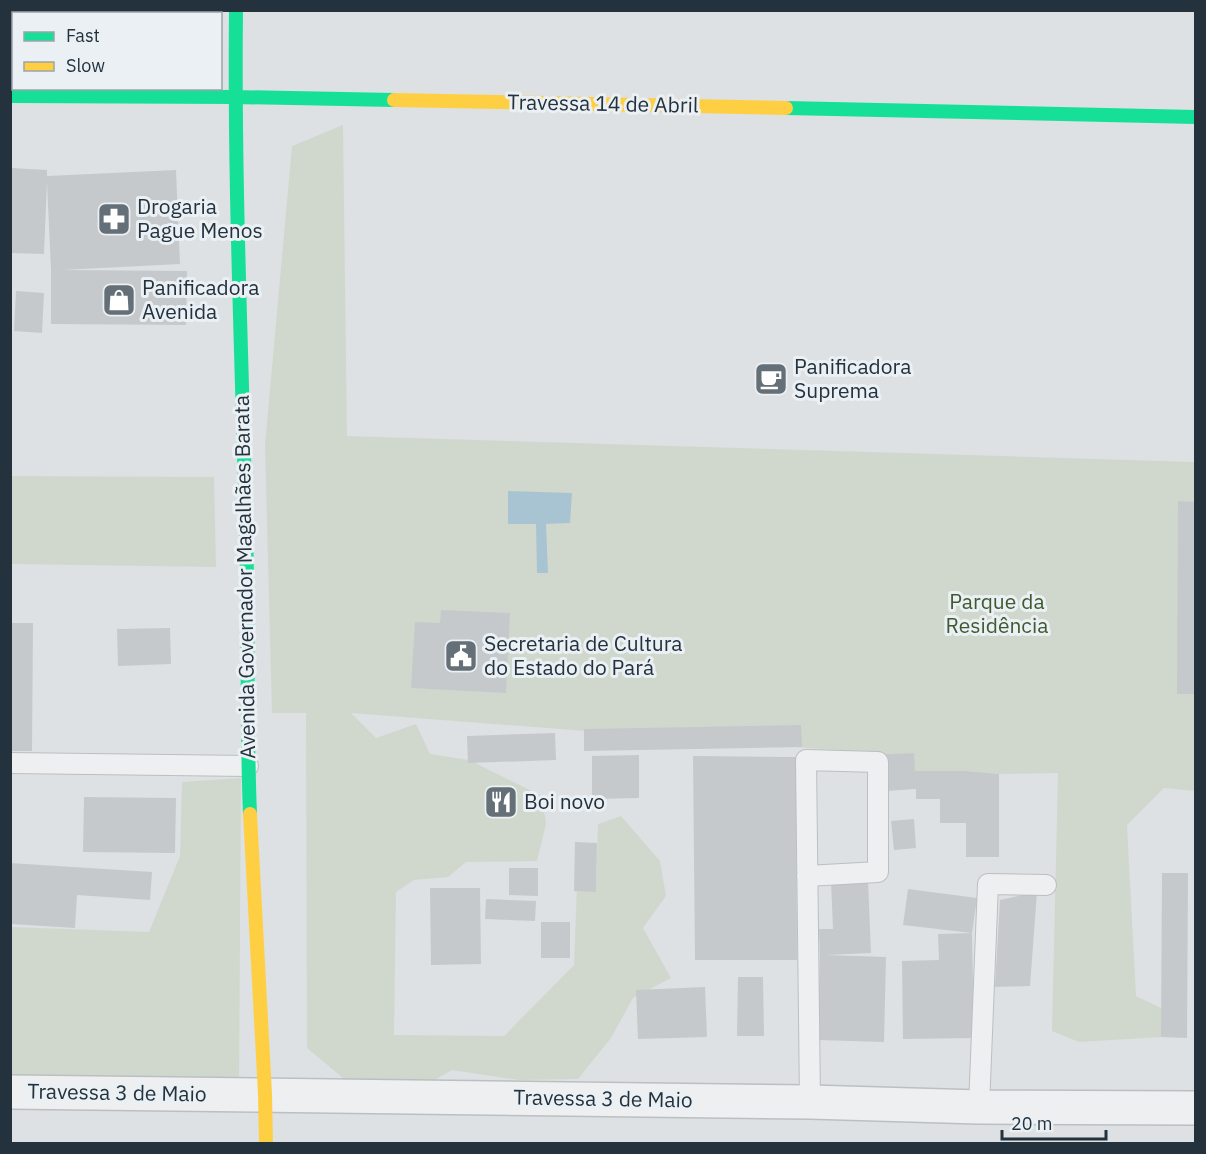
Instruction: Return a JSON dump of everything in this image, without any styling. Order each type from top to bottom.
[{"type":"street","name":"Avenida Governador Magalhães Barata","points":[[236,10],[235,97],[248,594],[248,766],[266,1143]]},
{"type":"street","name":"Travessa 14 de Abril","points":[[10,96],[235,97],[1196,117]]},
{"type":"street","name":"Travessa 3 de Maio","points":[[10,1092],[810,1102],[979,1107],[1196,1108]]},
{"type":"lane","points":[[807,876],[878,872],[878,762],[806,760],[807,876],[810,1102]]},
{"type":"lane","points":[[10,763],[248,766]]},
{"type":"lane","points":[[979,1107],[988,884],[1046,885]]},
{"type":"green space","name":"Parque da Residência","points":[[343,125],[347,436],[1195,462],[1195,791],[1164,788],[1127,825],[1136,996],[1161,1008],[1161,1037],[1079,1042],[1052,1031],[1058,773],[999,774],[966,771],[915,771],[913,753],[885,754],[351,713],[376,738],[416,724],[430,754],[469,760],[542,796],[546,824],[537,861],[466,862],[448,877],[414,880],[396,892],[394,1035],[504,1036],[574,965],[577,886],[596,892],[598,824],[621,816],[660,861],[666,896],[643,928],[671,978],[633,998],[611,1038],[578,1079],[519,1080],[452,1070],[429,1083],[349,1083],[307,1048],[306,713],[272,713],[265,445],[292,146]]},
{"type":"green space","points":[[11,476],[214,477],[216,567],[11,564]]},
{"type":"green space","points":[[241,778],[239,1094],[11,1092],[11,927],[149,932],[180,856],[182,782]]},
{"type":"water","points":[[508,491],[572,493],[570,523],[546,524],[548,573],[537,573],[536,524],[508,524]]},
{"type":"building","points":[[10,10],[46,10],[46,12],[12,12],[12,51],[10,51]]},
{"type":"building","points":[[12,168],[47,170],[47,176],[176,170],[180,264],[62,270],[187,271],[186,325],[51,324],[47,182],[44,254],[10,253]]},
{"type":"building","points":[[16,291],[44,293],[42,333],[14,331]]},
{"type":"building","points":[[1178,501],[1196,502],[1196,694],[1177,694]]},
{"type":"building","name":"Secretaria de Cultura do Estado do Pará","points":[[441,610],[510,613],[506,693],[411,688],[415,622],[440,623]]},
{"type":"building","points":[[10,623],[33,623],[32,751],[10,751]]},
{"type":"building","points":[[170,628],[171,664],[118,666],[117,629]]},
{"type":"building","points":[[801,725],[802,747],[584,751],[584,729]]},
{"type":"building","points":[[555,733],[556,760],[468,763],[467,736]]},
{"type":"building","points":[[914,753],[915,771],[966,771],[999,774],[999,857],[966,857],[966,823],[940,823],[940,799],[916,799],[916,789],[886,791],[885,754]]},
{"type":"building","points":[[639,755],[639,798],[592,799],[592,756]]},
{"type":"building","points":[[693,756],[796,757],[797,960],[695,960]]},
{"type":"building","points":[[84,797],[176,798],[175,853],[83,852]]},
{"type":"building","points":[[914,819],[916,848],[894,850],[891,821]]},
{"type":"building","points":[[575,842],[597,843],[596,892],[574,891]]},
{"type":"building","points":[[10,863],[152,872],[150,900],[77,895],[75,928],[10,924]]},
{"type":"building","points":[[509,868],[538,868],[538,896],[509,895]]},
{"type":"building","points":[[1162,873],[1188,873],[1187,1038],[1161,1037]]},
{"type":"building","points":[[868,880],[871,953],[826,955],[886,957],[884,1042],[818,1040],[819,929],[833,929],[831,881]]},
{"type":"building","points":[[430,888],[480,888],[481,964],[431,965]]},
{"type":"building","points":[[908,889],[977,898],[972,933],[903,925]]},
{"type":"building","points":[[1037,892],[1030,986],[995,987],[1000,900]]},
{"type":"building","points":[[486,899],[536,901],[535,921],[485,919]]},
{"type":"building","points":[[541,922],[570,922],[570,958],[541,958]]},
{"type":"building","points":[[972,933],[974,1038],[903,1039],[902,961],[939,960],[938,934]]},
{"type":"building","points":[[738,977],[763,977],[764,1036],[737,1036]]},
{"type":"building","points":[[705,987],[707,1037],[638,1039],[636,990]]},
{"type":"traffic: fast","points":[[236,10],[237,206],[247,567],[250,814]]},
{"type":"traffic: fast","points":[[10,96],[394,100]]},
{"type":"traffic: fast","points":[[786,108],[1196,117]]},
{"type":"traffic: slow","points":[[394,100],[786,108]]},
{"type":"traffic: slow","points":[[250,814],[266,1144]]},
{"type":"place","name":"Drogaria Pague Menos","points":[[114,219]]},
{"type":"place","name":"Panificadora Avenida","points":[[119,300]]},
{"type":"place","name":"Panificadora Suprema","points":[[771,379]]},
{"type":"place","name":"Secretaria de Cultura do Estado do Pará","points":[[461,656]]},
{"type":"place","name":"Boi novo","points":[[501,802]]}]
